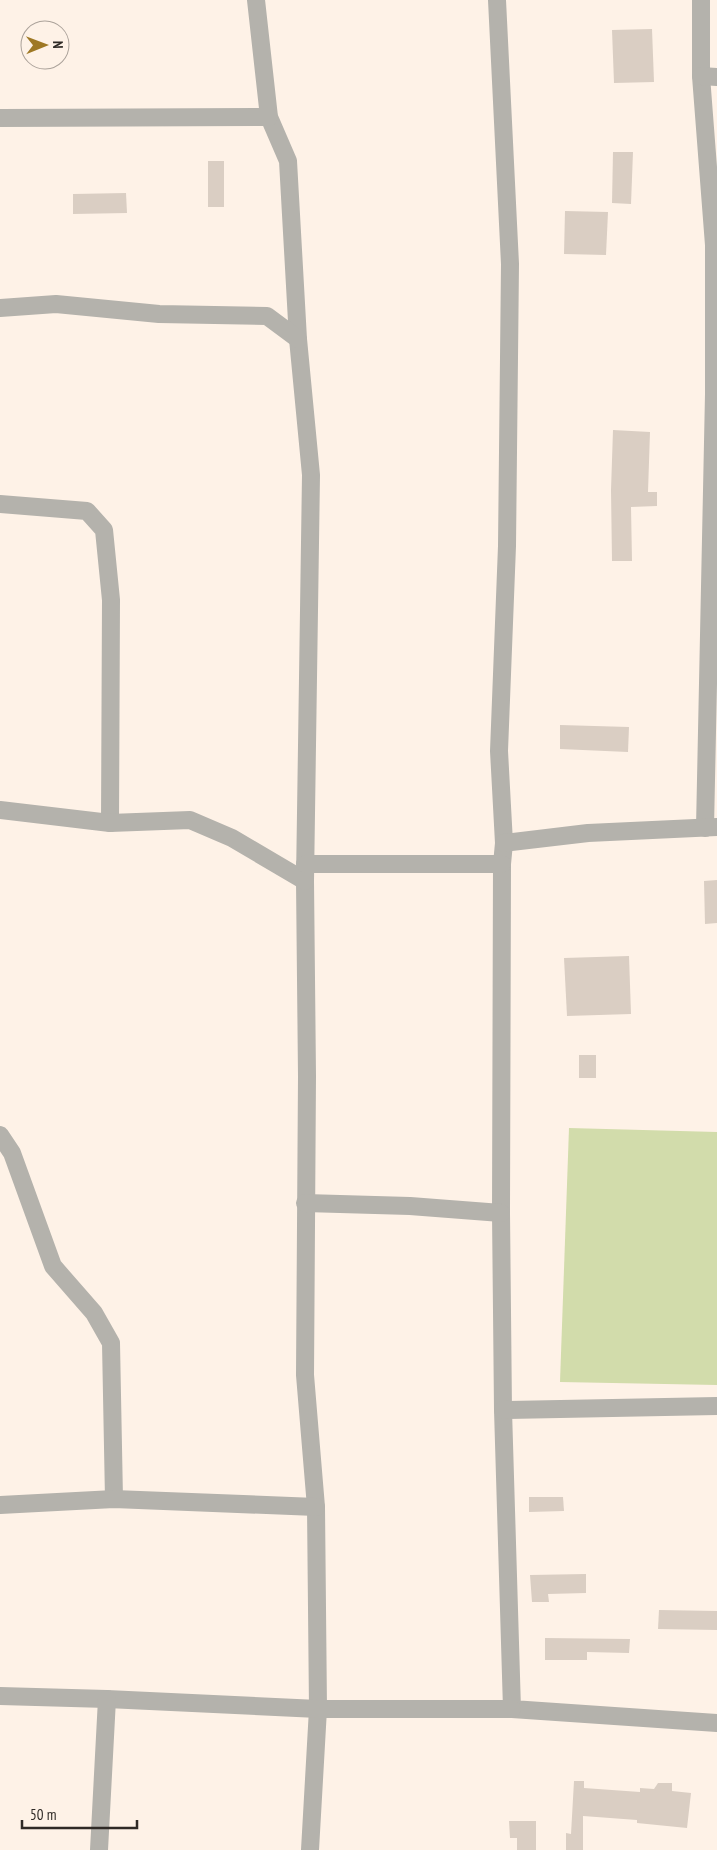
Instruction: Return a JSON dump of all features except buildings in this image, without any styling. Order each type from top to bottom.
[{"type":"street","points":[[256,0],[269,117],[288,160],[298,339],[311,474],[305,873],[307,1076],[305,1375],[316,1507],[318,1708],[310,1850]]},
{"type":"street","points":[[497,0],[510,264],[507,546],[499,751],[504,843],[502,864],[501,1213],[503,1410],[512,1709]]},
{"type":"street","points":[[504,843],[588,833],[711,827],[716,394],[715,245],[709,77],[701,0]]},
{"type":"street","points":[[0,118],[269,117]]},
{"type":"street","points":[[0,308],[56,304],[159,314],[267,316],[298,339]]},
{"type":"street","points":[[0,504],[87,511],[104,530],[111,600],[110,823]]},
{"type":"street","points":[[0,810],[110,823],[190,820],[305,873],[502,864]]},
{"type":"street","points":[[0,1135],[12,1153],[53,1266],[94,1314],[111,1342],[114,1499]]},
{"type":"street","points":[[305,1203],[410,1206],[501,1213]]},
{"type":"street","points":[[503,1410],[717,1406]]},
{"type":"street","points":[[0,1505],[114,1499],[316,1507]]},
{"type":"street","points":[[0,1696],[318,1708],[512,1709],[717,1723]]},
{"type":"street","points":[[99,1850],[107,1699]]},
{"type":"green space","points":[[569,1128],[717,1132],[717,1385],[560,1382]]}]
